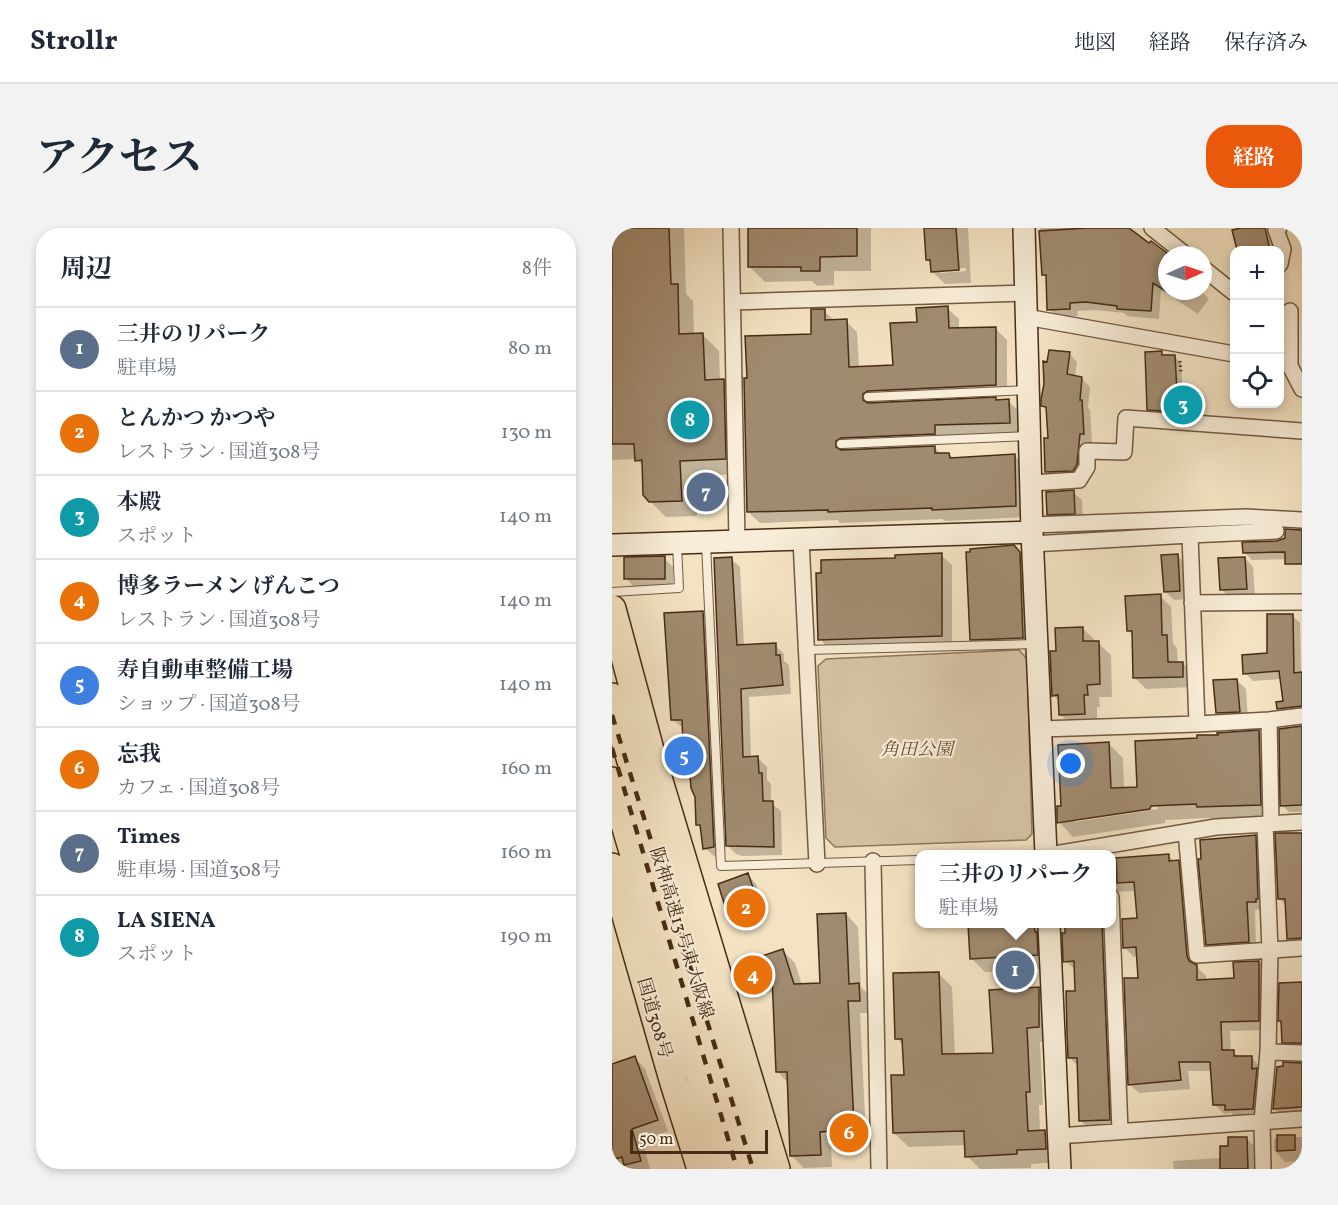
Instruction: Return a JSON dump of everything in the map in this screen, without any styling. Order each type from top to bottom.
[{"type":"highway","points":[[612,609],[653,761],[776,1169]]},
{"type":"highway","name":"阪神高速13号東大阪線","points":[[612,697],[752,1169]]},
{"type":"highway","name":"阪神高速13号東大阪線","points":[[612,781],[728,1169]]},
{"type":"highway","name":"国道308号","points":[[612,867],[701,1169]]},
{"type":"street","points":[[731,228],[737,542]]},
{"type":"street","points":[[1024,228],[1030,483],[1046,850]]},
{"type":"street","points":[[1152,228],[1175,246]]},
{"type":"street","points":[[1279,228],[1276,230],[1282,246]]},
{"type":"street","points":[[1212,275],[1230,290]]},
{"type":"street","points":[[733,302],[1024,294]]},
{"type":"street","points":[[1291,311],[1285,365],[1302,389]]},
{"type":"street","points":[[1026,317],[1230,353]]},
{"type":"street","points":[[1030,483],[1079,480],[1087,467],[1087,452],[1124,452],[1126,418],[1302,431]]},
{"type":"street","points":[[1032,534],[1246,517],[1302,520]]},
{"type":"street","points":[[612,545],[1032,534],[1190,535],[1276,531]]},
{"type":"street","points":[[1190,535],[1197,724]]},
{"type":"street","points":[[801,540],[817,864]]},
{"type":"street","points":[[1192,603],[1302,602]]},
{"type":"street","points":[[1040,729],[1197,724],[1302,716]]},
{"type":"street","points":[[1263,1169],[1262,1122],[1268,1052],[1269,720]]},
{"type":"street","points":[[1109,850],[1216,827],[1302,822]]},
{"type":"street","points":[[1186,832],[1197,955],[1302,948]]},
{"type":"street","points":[[873,861],[879,1169]]},
{"type":"street","points":[[1049,928],[1060,1169]]},
{"type":"street","points":[[1112,928],[1120,1131]]},
{"type":"street","points":[[1268,1052],[1302,1053]]},
{"type":"street","points":[[1058,1136],[1302,1119]]},
{"type":"lane","points":[[868,397],[1028,390]]},
{"type":"lane","points":[[841,444],[1029,436]]},
{"type":"lane","points":[[706,543],[721,866],[915,860]]},
{"type":"lane","points":[[612,592],[679,588],[677,544]]},
{"type":"lane","points":[[806,650],[1036,644]]},
{"type":"green space","name":"角田公園","points":[[1019,650],[1027,659],[1032,834],[1026,840],[835,847],[826,838],[818,666],[826,659]]},
{"type":"building","points":[[612,228],[669,228],[671,284],[678,284],[679,334],[703,333],[705,380],[724,379],[726,459],[680,461],[682,501],[649,502],[643,495],[642,460],[635,461],[634,444],[612,444]]},
{"type":"building","points":[[748,228],[857,228],[857,256],[820,257],[820,271],[801,271],[801,267],[748,267]]},
{"type":"building","points":[[924,228],[956,228],[959,270],[931,272],[930,260],[926,260]]},
{"type":"building","points":[[1129,228],[1149,243],[1151,241],[1158,246],[1158,286],[1153,283],[1151,311],[1117,309],[1117,306],[1086,302],[1070,303],[1070,309],[1047,310],[1046,275],[1042,275],[1039,231]]},
{"type":"building","points":[[1265,228],[1269,246],[1236,246],[1232,230]]},
{"type":"building","points":[[948,306],[949,328],[996,327],[996,385],[868,391],[863,394],[863,400],[868,403],[996,397],[996,400],[1009,399],[1010,423],[935,425],[935,434],[841,438],[836,441],[836,447],[841,450],[935,446],[935,453],[949,453],[950,458],[1015,454],[1016,506],[932,510],[932,508],[747,512],[745,336],[811,334],[811,309],[825,309],[825,320],[847,319],[849,367],[893,365],[890,323],[917,322],[916,308]]},
{"type":"building","points":[[1049,350],[1070,352],[1067,374],[1082,377],[1080,400],[1082,400],[1084,434],[1080,434],[1077,464],[1073,471],[1045,472],[1044,438],[1048,438],[1046,407],[1041,406],[1041,399],[1044,384],[1043,361],[1047,362]]},
{"type":"building","points":[[1162,351],[1162,355],[1175,355],[1178,412],[1147,410],[1145,352]]},
{"type":"building","points":[[1074,490],[1075,514],[1047,515],[1046,492]]},
{"type":"building","points":[[1285,529],[1302,530],[1302,564],[1285,564],[1285,552],[1243,553],[1242,542],[1277,541],[1285,538]]},
{"type":"building","points":[[1014,545],[1020,552],[1023,638],[970,640],[966,552],[970,552],[970,549]]},
{"type":"building","points":[[942,553],[942,636],[818,640],[816,573],[821,573],[821,560],[895,558],[895,555]]},
{"type":"building","points":[[1178,554],[1180,591],[1164,592],[1161,555]]},
{"type":"building","points":[[665,556],[665,579],[624,579],[624,557]]},
{"type":"building","points":[[732,557],[737,645],[776,643],[776,655],[780,655],[783,685],[741,689],[743,757],[758,756],[759,773],[762,773],[763,801],[773,801],[774,847],[726,846],[714,558]]},
{"type":"building","points":[[1245,557],[1247,589],[1220,590],[1218,558]]},
{"type":"building","points":[[1161,594],[1162,635],[1167,635],[1168,662],[1183,662],[1183,677],[1133,678],[1132,631],[1127,631],[1125,596]]},
{"type":"building","points":[[703,611],[714,847],[703,849],[700,825],[696,825],[695,797],[691,788],[689,765],[684,765],[682,720],[671,720],[664,613]]},
{"type":"building","points":[[1267,614],[1293,614],[1294,673],[1302,672],[1302,706],[1277,709],[1276,702],[1283,701],[1279,671],[1243,674],[1242,655],[1267,653]]},
{"type":"building","points":[[1083,627],[1083,641],[1099,641],[1100,684],[1087,685],[1088,695],[1084,695],[1085,714],[1059,715],[1058,695],[1052,696],[1050,651],[1056,651],[1055,628]]},
{"type":"building","points":[[1237,679],[1240,712],[1216,713],[1213,680]]},
{"type":"building","points":[[1302,726],[1302,805],[1280,806],[1279,729]]},
{"type":"building","points":[[1259,730],[1261,805],[1151,806],[1150,809],[1057,823],[1057,806],[1061,806],[1058,745],[1109,742],[1111,788],[1137,787],[1135,741],[1197,738],[1197,735]]},
{"type":"building","points":[[1275,833],[1302,833],[1302,938],[1287,939],[1285,899],[1278,899]]},
{"type":"building","points":[[1256,835],[1258,899],[1256,902],[1247,902],[1249,942],[1206,945],[1198,859],[1201,859],[1200,840]]},
{"type":"building","points":[[1169,854],[1169,861],[1179,860],[1187,956],[1189,961],[1197,965],[1197,980],[1234,978],[1233,962],[1259,961],[1259,1021],[1221,1022],[1222,1050],[1234,1050],[1234,1056],[1252,1056],[1252,1069],[1257,1068],[1253,1109],[1225,1110],[1225,1105],[1213,1105],[1210,1062],[1179,1062],[1181,1080],[1128,1085],[1124,978],[1138,978],[1136,947],[1123,948],[1122,919],[1137,918],[1134,882],[1117,883],[1116,858]]},
{"type":"building","points":[[748,873],[759,905],[728,916],[718,884]]},
{"type":"building","points":[[846,913],[849,984],[859,983],[860,1001],[848,1001],[854,1124],[847,1124],[848,1130],[820,1132],[821,1155],[790,1156],[787,1072],[776,1072],[772,976],[742,986],[735,965],[783,949],[794,984],[820,983],[817,914]]},
{"type":"building","points":[[968,928],[1034,928],[1037,932],[1038,955],[970,959]]},
{"type":"building","points":[[1065,928],[1102,928],[1110,1120],[1079,1121],[1077,1058],[1068,1058],[1067,1034],[1066,991],[1075,991],[1074,961],[1063,962],[1062,933],[1065,933]]},
{"type":"building","points":[[939,972],[942,1054],[993,1053],[989,990],[1039,987],[1039,1027],[1027,1028],[1030,1092],[1026,1092],[1028,1131],[1045,1130],[1046,1149],[1017,1150],[1017,1154],[965,1157],[964,1131],[893,1133],[891,1075],[904,1075],[902,1039],[895,1039],[893,973]]},
{"type":"building","points":[[1302,982],[1302,1043],[1282,1043],[1281,1021],[1278,1021],[1279,983]]},
{"type":"building","points":[[635,1056],[658,1120],[632,1129],[641,1161],[624,1165],[622,1157],[612,1160],[612,1064]]},
{"type":"building","points":[[1283,1062],[1302,1063],[1302,1107],[1273,1109],[1277,1067],[1283,1066]]},
{"type":"building","points":[[1277,1135],[1295,1135],[1295,1150],[1277,1151]]},
{"type":"building","points":[[1228,1137],[1247,1137],[1248,1169],[1220,1169],[1220,1146],[1228,1146]]},
{"type":"railway","points":[[612,715],[753,1169]]},
{"type":"railway","points":[[612,748],[737,1169]]},
{"type":"place","name":"本殿","points":[[1183,405]]},
{"type":"place","name":"LA SIENA","points":[[690,420]]},
{"type":"place","name":"Times","points":[[706,492]]},
{"type":"place","name":"寿自動車整備工場","points":[[684,756]]},
{"type":"place","name":"とんかつ かつや","points":[[746,908]]},
{"type":"place","name":"三井のリパーク","points":[[1015,970]]},
{"type":"place","name":"博多ラーメン げんこつ","points":[[753,975]]},
{"type":"place","name":"忘我","points":[[849,1133]]}]
